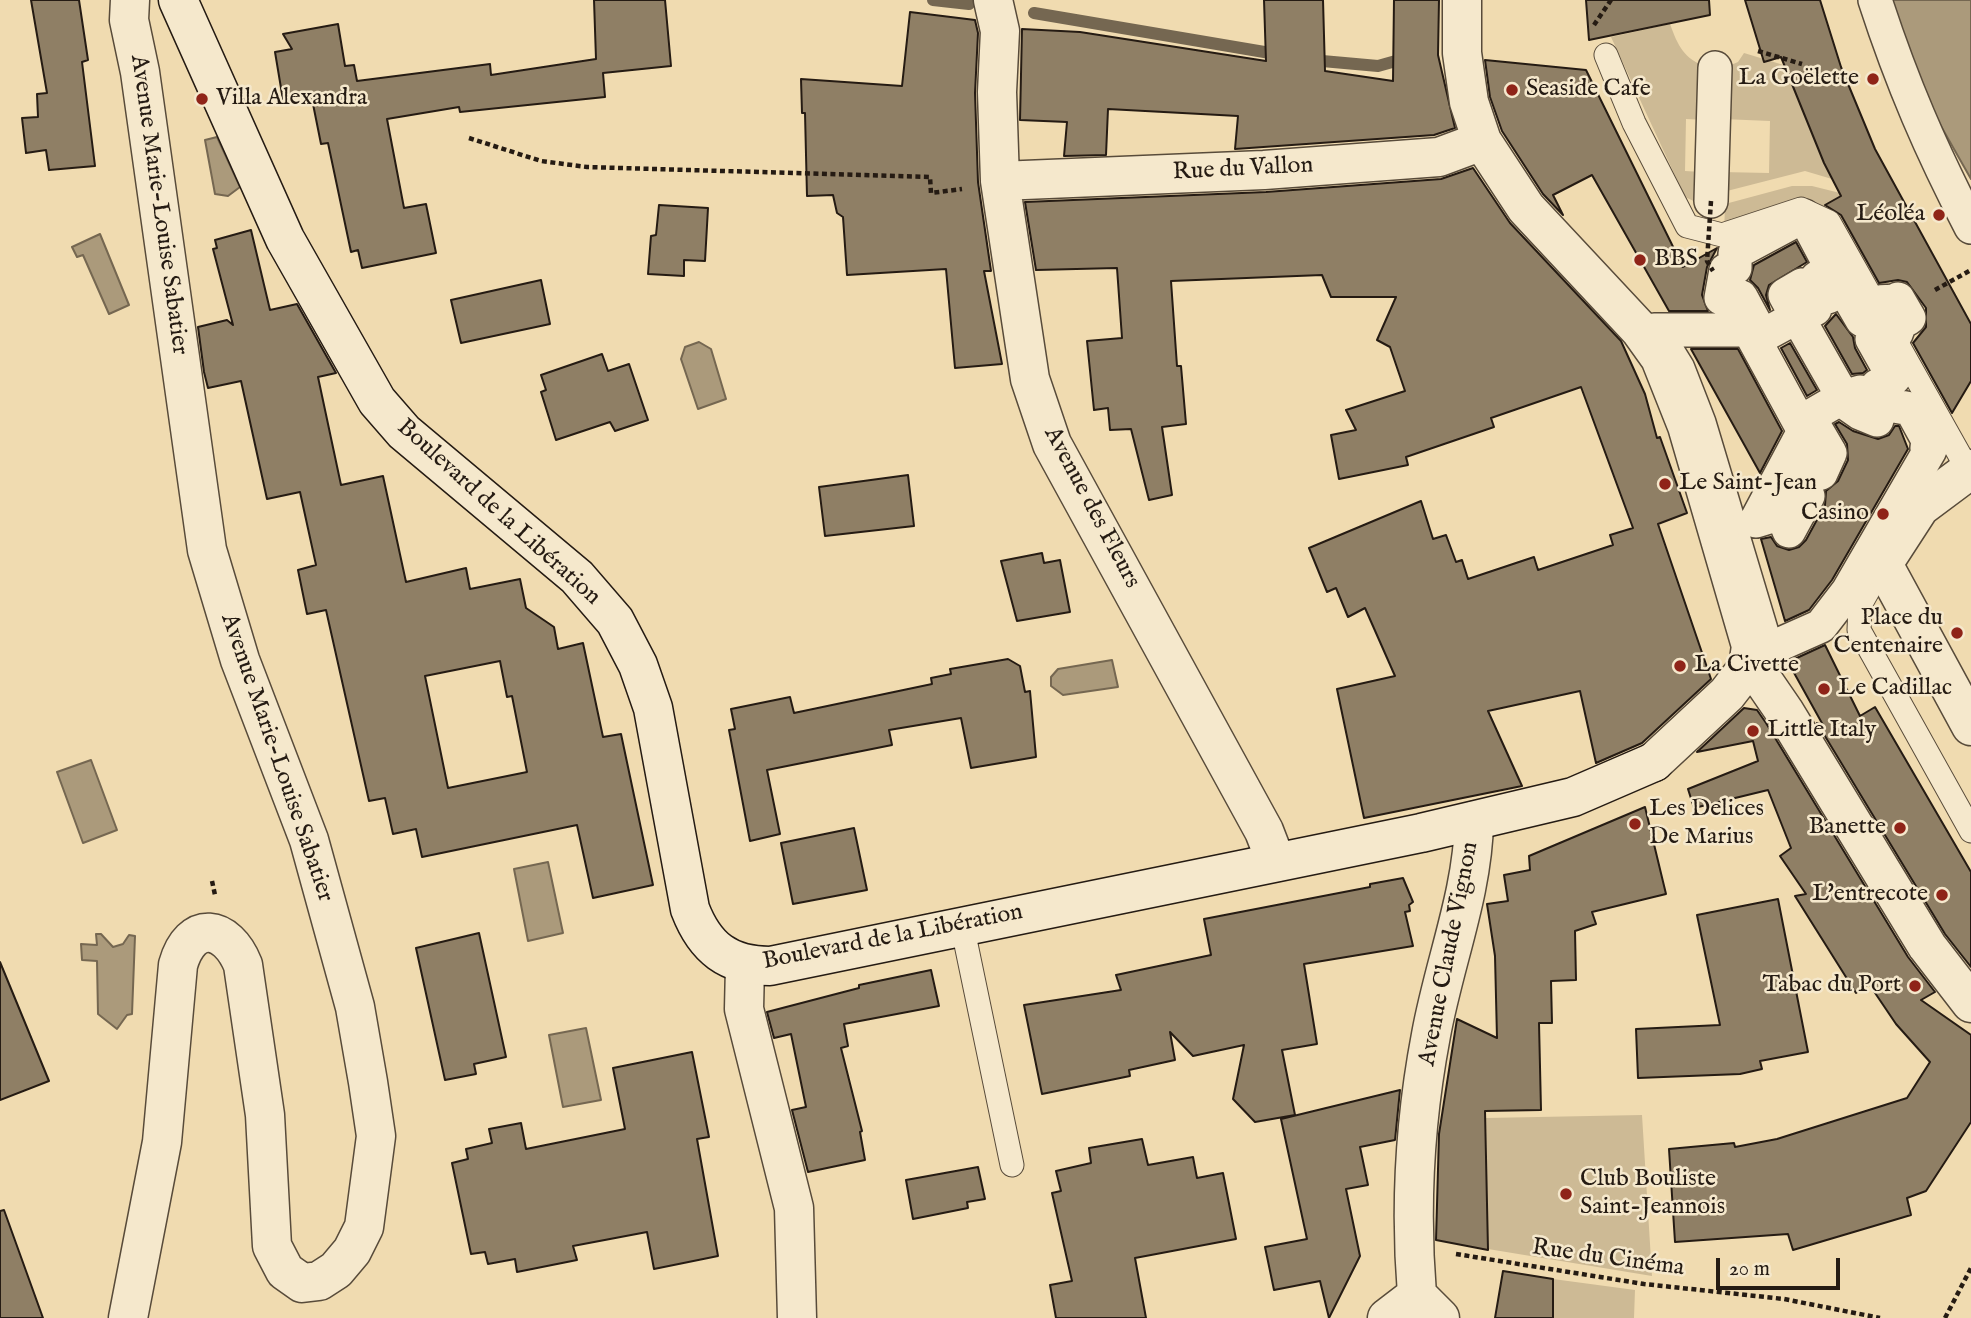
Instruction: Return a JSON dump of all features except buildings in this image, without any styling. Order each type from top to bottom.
[{"type":"street","name":"Avenue Marie-Louise Sabatier","points":[[128,1318],[162,1142],[178,965],[184,945],[198,934],[219,934],[235,946],[243,965],[265,1115],[272,1245],[285,1272],[302,1283],[319,1281],[336,1270],[352,1251],[364,1227],[376,1136],[355,1007],[309,840],[240,660],[206,550],[140,72],[129,20],[130,0]]},
{"type":"street","name":"Boulevard de la Libération","points":[[178,0],[285,239],[377,401],[414,440],[577,577],[615,621],[638,665],[653,708],[690,909],[698,929],[726,957],[745,966],[770,966],[1474,821]]},
{"type":"street","name":"Avenue des Fleurs","points":[[992,0],[1000,31],[997,92],[1000,181],[1030,379],[1052,444],[1258,819],[1276,862]]},
{"type":"street","points":[[1462,0],[1462,53],[1467,90],[1482,141],[1526,208],[1618,307],[1660,359],[1678,399],[1745,623],[1751,646],[1748,667],[1759,676],[1784,711],[1927,946],[1971,1003]]},
{"type":"street","points":[[1875,0],[1900,76],[1932,153],[1971,227]]},
{"type":"street","points":[[1711,201],[1715,68]]},
{"type":"street","name":"Rue du Vallon","points":[[1000,181],[1264,170],[1439,157],[1482,141]]},
{"type":"street","points":[[1804,216],[1832,270],[1817,278],[1828,297],[1844,289],[1862,320],[1875,304],[1890,303],[1898,299],[1909,318],[1900,323],[1893,335],[1872,339],[1894,378],[1877,387],[1889,405],[1911,410],[1928,440],[1927,448],[1930,450],[1849,591],[1821,626],[1767,650],[1699,423],[1678,369],[1654,330],[1749,330],[1804,431],[1756,521],[1782,513],[1789,531],[1808,496],[1799,491],[1811,468],[1821,472],[1830,453],[1809,417],[1840,399],[1860,413],[1877,419],[1860,392],[1843,397],[1798,318],[1815,309],[1802,285],[1785,295],[1797,317],[1762,336],[1741,297],[1721,298],[1726,270],[1735,268],[1735,253],[1804,216]]},
{"type":"street","points":[[1970,469],[1920,508],[1883,564],[1971,726]]},
{"type":"street","name":"Avenue Claude Vignon","points":[[1415,1310],[1413,1248],[1419,1136],[1431,1035],[1474,852],[1474,821],[1573,797],[1654,762],[1727,694],[1748,667]]},
{"type":"street","points":[[745,966],[744,1009],[794,1208],[797,1318]]},
{"type":"lane","points":[[1606,55],[1634,122],[1687,226],[1722,235],[1801,209],[1829,222],[1875,304]]},
{"type":"lane","points":[[1893,335],[1970,469]]},
{"type":"lane","points":[[1883,564],[1860,605],[1859,629],[1971,831]]},
{"type":"lane","points":[[962,925],[1012,1165]]},
{"type":"path","points":[[1589,33],[1611,0]]},
{"type":"path","points":[[1758,51],[1802,64]]},
{"type":"path","points":[[469,138],[541,161],[587,167],[930,177],[931,193],[984,187],[1000,181]]},
{"type":"path","points":[[1711,201],[1707,261],[1713,271]]},
{"type":"path","name":"Rue du Cinéma","points":[[1413,1248],[1644,1284],[1784,1299],[1880,1318]]},
{"type":"path","points":[[1945,1318],[1971,1268]]},
{"type":"shaded area","points":[[1891,0],[1971,0],[1971,179],[1921,91]]},
{"type":"shaded area","points":[[1670,24],[1687,56],[1707,67],[1706,120],[1686,119],[1685,171],[1702,172],[1700,204],[1685,197],[1611,37]]},
{"type":"shaded area","points":[[1744,53],[1800,70],[1824,163],[1832,179],[1805,171],[1723,192],[1721,172],[1769,173],[1770,121],[1722,119],[1724,68],[1738,62]]},
{"type":"shaded area","points":[[217,137],[240,187],[228,196],[215,194],[205,140]]},
{"type":"shaded area","points":[[1792,186],[1812,186],[1840,193],[1891,286],[1881,292],[1839,214],[1816,224],[1801,198],[1724,236],[1725,204]]},
{"type":"shaded area","points":[[100,234],[129,305],[109,314],[83,255],[77,257],[72,247]]},
{"type":"shaded area","points":[[699,342],[711,349],[726,399],[698,409],[681,359],[685,347]]},
{"type":"shaded area","points":[[1112,660],[1118,687],[1063,695],[1051,686],[1051,677],[1058,669]]},
{"type":"shaded area","points":[[91,760],[117,830],[83,843],[57,772]]},
{"type":"shaded area","points":[[548,862],[563,933],[528,941],[514,869]]},
{"type":"shaded area","points":[[96,934],[101,934],[113,947],[123,944],[129,935],[135,936],[132,1014],[127,1015],[117,1029],[98,1014],[97,961],[82,960],[81,944],[97,945]]},
{"type":"shaded area","points":[[586,1028],[601,1100],[563,1107],[549,1035]]},
{"type":"shaded area","name":"Club Bouliste Saint-Jeannois","points":[[1642,1115],[1652,1276],[1488,1249],[1486,1118]]},
{"type":"shaded area","points":[[1553,1279],[1635,1290],[1634,1318],[1553,1318]]},
{"type":"waterway","points":[[933,0],[969,4]]},
{"type":"waterway","points":[[1034,13],[1282,55]]},
{"type":"waterway","points":[[1311,60],[1378,66],[1410,57]]},
{"type":"place","name":"La Goëlette","points":[[1873,79]]},
{"type":"place","name":"Seaside Cafe","points":[[1512,90]]},
{"type":"place","name":"Villa Alexandra","points":[[202,99]]},
{"type":"place","name":"Léoléa","points":[[1939,215]]},
{"type":"place","name":"BBS","points":[[1640,260]]},
{"type":"place","name":"Le Saint-Jean","points":[[1665,484]]},
{"type":"place","name":"Casino","points":[[1883,514]]},
{"type":"place","name":"Place du Centenaire","points":[[1957,633]]},
{"type":"place","name":"La Civette","points":[[1680,666]]},
{"type":"place","name":"Le Cadillac","points":[[1824,689]]},
{"type":"place","name":"Little Italy","points":[[1753,731]]},
{"type":"place","name":"Les Delices De Marius","points":[[1635,824]]},
{"type":"place","name":"Banette","points":[[1900,828]]},
{"type":"place","name":"L'entrecote","points":[[1942,895]]},
{"type":"place","name":"Tabac du Port","points":[[1915,986]]},
{"type":"place","name":"Club Bouliste Saint-Jeannois","points":[[1566,1194]]}]
